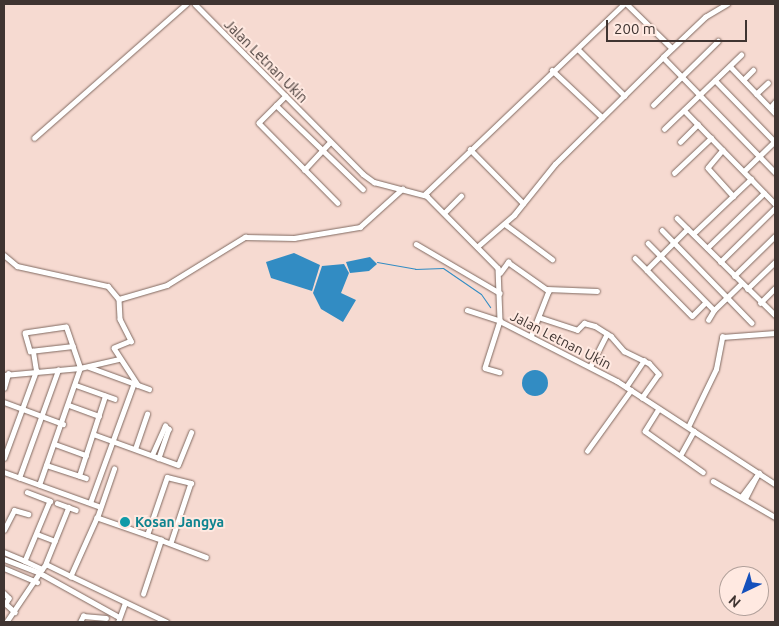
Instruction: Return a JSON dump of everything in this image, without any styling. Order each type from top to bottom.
[{"type":"street","points":[[34,138],[186,4]]},
{"type":"street","name":"Jalan Letnan Ukin","points":[[195,4],[330,142],[372,181],[424,195],[477,247],[499,274],[500,321],[629,389],[758,475],[775,484]]},
{"type":"street","points":[[424,195],[552,70],[578,49],[626,4],[672,48]]},
{"type":"street","points":[[477,247],[505,224],[522,203],[602,117],[672,48],[727,4]]},
{"type":"street","points":[[653,105],[718,41]]},
{"type":"street","points":[[578,49],[625,96]]},
{"type":"street","points":[[664,129],[741,55]]},
{"type":"street","points":[[663,57],[775,172]]},
{"type":"street","points":[[730,66],[775,114]]},
{"type":"street","points":[[552,70],[602,117]]},
{"type":"street","points":[[743,80],[753,70]]},
{"type":"street","points":[[715,80],[775,142],[744,171]]},
{"type":"street","points":[[756,94],[768,83]]},
{"type":"street","points":[[286,96],[259,124],[338,203]]},
{"type":"street","points":[[770,108],[775,102]]},
{"type":"street","points":[[276,105],[363,189]]},
{"type":"street","points":[[684,110],[775,204]]},
{"type":"street","points":[[680,142],[698,124]]},
{"type":"street","points":[[674,173],[711,138]]},
{"type":"street","points":[[304,170],[330,142]]},
{"type":"street","points":[[470,148],[522,203]]},
{"type":"street","points":[[723,150],[708,168],[733,196]]},
{"type":"street","points":[[693,234],[751,179]]},
{"type":"street","points":[[119,298],[167,285],[249,236],[294,238],[360,226],[402,189]]},
{"type":"street","points":[[707,248],[764,193]]},
{"type":"street","points":[[444,213],[461,196]]},
{"type":"street","points":[[720,262],[775,208]]},
{"type":"street","points":[[677,218],[760,303],[775,315]]},
{"type":"street","points":[[505,224],[552,259]]},
{"type":"street","points":[[646,270],[688,229]]},
{"type":"street","points":[[662,230],[752,323]]},
{"type":"street","points":[[734,276],[775,237]]},
{"type":"street","points":[[648,243],[714,310]]},
{"type":"street","points":[[416,244],[500,293]]},
{"type":"street","points":[[4,255],[17,266],[106,285],[119,298],[120,319],[131,341],[114,347],[119,359],[136,384]]},
{"type":"street","points":[[635,258],[692,316],[705,303]]},
{"type":"street","points":[[499,274],[508,262],[548,289],[597,291]]},
{"type":"street","points":[[746,289],[775,262]]},
{"type":"street","points":[[708,320],[714,310],[742,284]]},
{"type":"street","points":[[760,303],[775,288]]},
{"type":"street","points":[[531,337],[541,318],[548,289]]},
{"type":"street","points":[[467,310],[500,321],[485,368],[498,372]]},
{"type":"street","points":[[541,318],[577,330],[582,324],[591,325],[607,334],[624,351],[644,360],[659,374],[642,398]]},
{"type":"street","points":[[39,485],[63,424],[80,368],[73,346],[65,326],[27,330],[26,347],[33,351],[73,346]]},
{"type":"street","points":[[688,427],[716,369],[722,336],[775,333]]},
{"type":"street","points":[[590,367],[607,334]]},
{"type":"street","points":[[4,458],[36,371],[33,351]]},
{"type":"street","points":[[4,388],[6,374],[89,367],[119,359]]},
{"type":"street","points":[[588,451],[629,389],[644,360]]},
{"type":"street","points":[[89,367],[148,389]]},
{"type":"street","points":[[19,478],[58,370]]},
{"type":"street","points":[[90,503],[111,441],[136,384]]},
{"type":"street","points":[[76,386],[115,399]]},
{"type":"street","points":[[78,476],[106,396]]},
{"type":"street","points":[[4,402],[63,424]]},
{"type":"street","points":[[69,405],[99,416]]},
{"type":"street","points":[[659,409],[645,431],[681,454],[703,472]]},
{"type":"street","points":[[134,449],[147,414]]},
{"type":"street","points":[[152,455],[165,426],[169,429],[159,458]]},
{"type":"street","points":[[681,454],[694,431]]},
{"type":"street","points":[[93,434],[179,464],[191,433]]},
{"type":"street","points":[[54,444],[86,455]]},
{"type":"street","points":[[46,465],[86,478]]},
{"type":"street","points":[[71,576],[97,518],[114,469]]},
{"type":"street","points":[[4,472],[98,506]]},
{"type":"street","points":[[743,498],[758,475]]},
{"type":"street","points":[[147,535],[168,476],[191,483],[170,543]]},
{"type":"street","points":[[713,481],[775,517]]},
{"type":"street","points":[[25,561],[50,501],[26,492]]},
{"type":"street","points":[[57,503],[76,510]]},
{"type":"street","points":[[4,552],[42,569],[46,564],[69,508]]},
{"type":"street","points":[[4,530],[14,510],[28,514]]},
{"type":"street","points":[[97,518],[206,557]]},
{"type":"street","points":[[37,534],[55,541]]},
{"type":"street","points":[[143,594],[161,540]]},
{"type":"street","points":[[4,559],[40,574],[119,620],[125,603]]},
{"type":"street","points":[[46,564],[167,622]]},
{"type":"street","points":[[4,568],[37,582]]},
{"type":"street","points":[[7,622],[37,582],[40,574]]},
{"type":"street","points":[[4,593],[9,598],[6,604],[15,612]]},
{"type":"street","points":[[80,622],[83,616],[106,618]]},
{"type":"water","points":[[294,253],[320,265],[312,291],[271,278],[266,262]]},
{"type":"water","points":[[370,257],[377,264],[369,271],[350,273],[346,262]]},
{"type":"water","points":[[344,264],[349,273],[341,293],[356,300],[343,322],[321,309],[313,293],[322,266]]},
{"type":"water","points":[[535,370],[544,374],[548,383],[544,392],[535,396],[526,392],[522,383],[526,374]]},
{"type":"waterway","points":[[377,262],[415,269],[443,268],[481,294],[490,307]]},
{"type":"place","name":"Kosan Jangya","points":[[125,522]]}]
